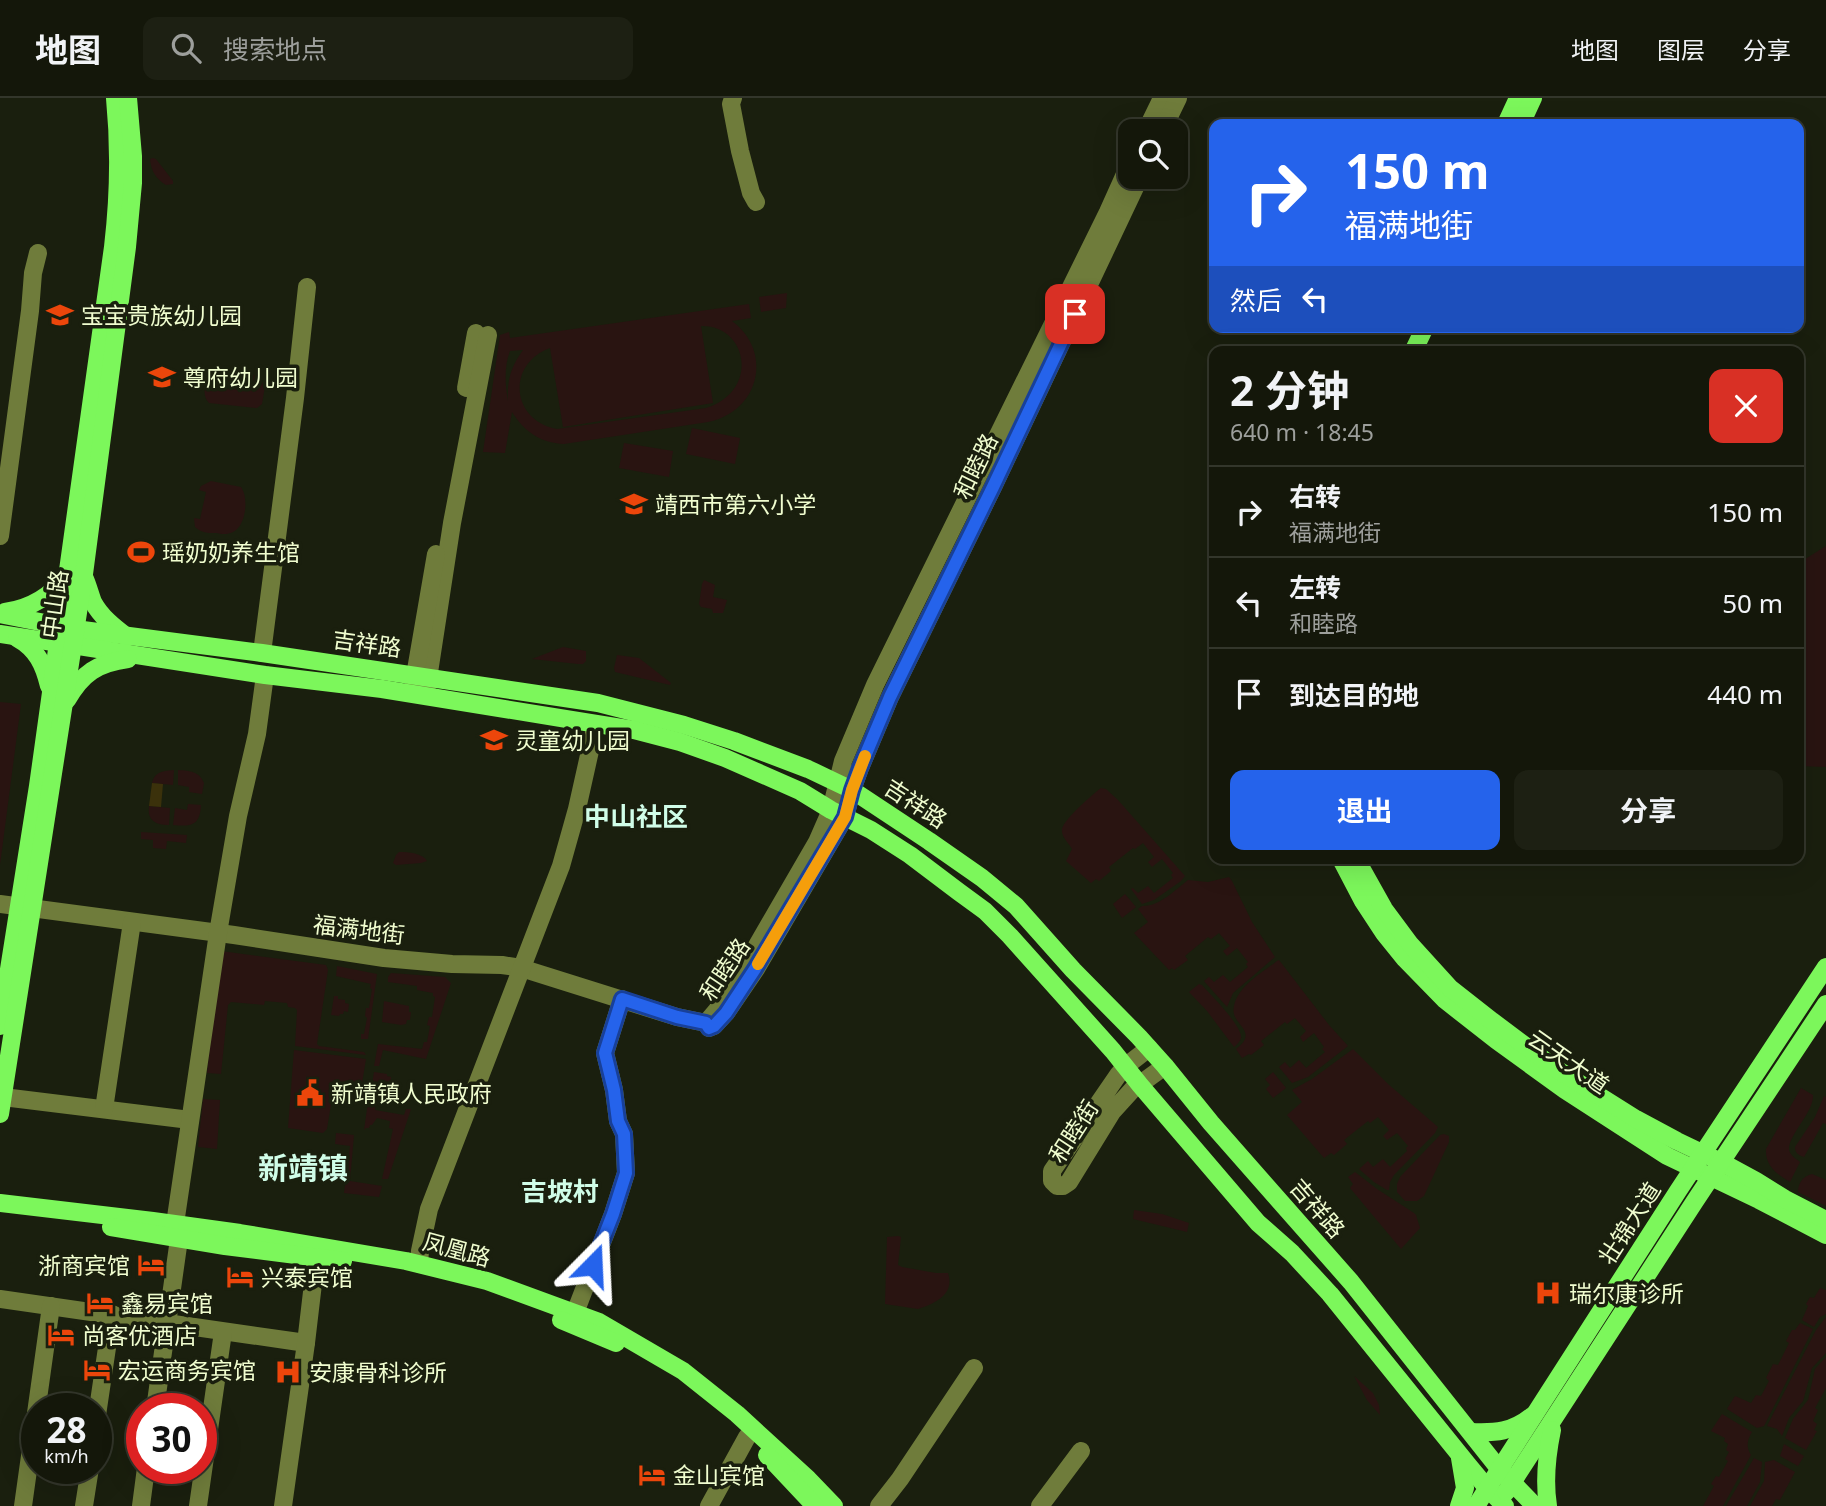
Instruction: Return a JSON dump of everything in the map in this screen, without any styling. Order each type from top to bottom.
[{"type":"main road","name":"中山路","points":[[76,573],[117,216],[119,138],[115,98]]},
{"type":"main road","name":"中山路","points":[[1,1105],[25,907],[130,218],[133,156],[128,98]]},
{"type":"main road","points":[[1508,119],[1518,98]]},
{"type":"main road","points":[[1524,119],[1534,98]]},
{"type":"main road","points":[[0,614],[37,602],[76,573],[108,622],[127,637]]},
{"type":"main road","name":"吉祥路","points":[[0,614],[66,636],[149,656],[265,675],[564,698],[607,706],[684,725],[734,741],[844,786],[929,841],[1008,899],[1150,1048],[1225,1139],[1351,1282],[1507,1476],[1535,1506]]},
{"type":"main road","points":[[7,636],[27,645],[41,660],[57,701],[90,671],[111,662],[149,656]]},
{"type":"main road","name":"吉祥路","points":[[7,636],[127,637],[262,653],[420,685],[563,719],[647,733],[725,758],[800,791],[871,830],[910,855],[985,911],[1032,960],[1126,1066],[1258,1223],[1292,1253],[1330,1294],[1497,1500]]},
{"type":"main road","points":[[563,719],[564,698]]},
{"type":"main road","points":[[600,724],[607,706]]},
{"type":"main road","name":"云天大道","points":[[1344,864],[1384,933],[1418,974],[1445,1000],[1565,1090],[1667,1156],[1826,1236]]},
{"type":"main road","name":"云天大道","points":[[1359,864],[1384,909],[1416,951],[1450,988],[1500,1027],[1567,1076],[1636,1119],[1826,1220]]},
{"type":"main road","name":"中山路","points":[[0,1026],[25,907]]},
{"type":"main road","name":"壮锦大道","points":[[1476,1506],[1497,1500],[1537,1412],[1826,967]]},
{"type":"main road","name":"壮锦大道","points":[[1507,1476],[1555,1417],[1826,1004]]},
{"type":"main road","points":[[1202,1157],[1225,1139]]},
{"type":"main road","name":"凤凰路","points":[[0,1203],[177,1231],[316,1258],[398,1268],[477,1286],[526,1304],[612,1341],[671,1375],[756,1443],[811,1505]]},
{"type":"main road","name":"凤凰路","points":[[0,1213],[81,1223],[272,1238],[419,1263],[487,1281],[599,1322],[683,1371],[737,1413],[834,1506]]},
{"type":"main road","points":[[1471,1432],[1494,1432],[1513,1428],[1537,1412]]},
{"type":"main road","points":[[1548,1506],[1547,1454],[1555,1417]]},
{"type":"main road","points":[[1457,1451],[1462,1463],[1465,1488],[1459,1506]]},
{"type":"street","points":[[733,98],[731,104],[740,151],[756,202]]},
{"type":"street","points":[[1152,119],[1162,98]]},
{"type":"street","points":[[1168,119],[1178,98]]},
{"type":"street","name":"和睦路","points":[[706,1023],[751,956],[817,842],[838,813],[855,730],[875,685],[1118,189]]},
{"type":"street","name":"和睦路","points":[[844,786],[871,740],[1134,189]]},
{"type":"street","points":[[0,536],[33,273],[38,253]]},
{"type":"street","points":[[262,653],[294,412],[307,287]]},
{"type":"street","points":[[420,685],[452,523],[482,334]]},
{"type":"street","points":[[157,1393],[190,1120],[218,933],[238,816],[257,734],[265,675]]},
{"type":"street","points":[[419,1263],[429,1209],[561,866],[600,724]]},
{"type":"street","name":"福满地街","points":[[0,904],[384,958],[521,968],[677,1017],[706,1023]]},
{"type":"street","points":[[104,1109],[132,922]]},
{"type":"street","points":[[575,1313],[626,1173],[624,1134],[618,1121],[605,1053],[622,999]]},
{"type":"street","name":"和睦街","points":[[1150,1048],[1126,1066],[1100,1100],[1052,1171],[1052,1181],[1058,1186],[1069,1182],[1112,1112],[1132,1090],[1165,1066]]},
{"type":"street","points":[[1,1105],[104,1109],[190,1120]]},
{"type":"street","points":[[283,1506],[316,1258]]},
{"type":"street","points":[[0,1299],[306,1343]]},
{"type":"street","points":[[23,1506],[51,1306]]},
{"type":"street","points":[[100,1393],[112,1314]]},
{"type":"street","points":[[198,1506],[223,1332]]},
{"type":"street","points":[[879,1506],[974,1368]]},
{"type":"street","points":[[709,1506],[747,1437]]},
{"type":"street","points":[[1040,1506],[1082,1451]]},
{"type":"street","points":[[84,1506],[87,1484]]},
{"type":"street","points":[[141,1506],[144,1484]]},
{"type":"shaded area","points":[[153,158],[173,184],[166,185],[157,177],[150,159]]},
{"type":"shaded area","points":[[787,293],[786,308],[761,312],[759,297]]},
{"type":"shaded area","points":[[749,304],[751,318],[732,321],[745,334],[753,348],[755,379],[749,394],[739,406],[725,416],[708,422],[564,444],[534,435],[512,412],[505,453],[483,452],[500,335],[509,332],[510,338]],"holes":[[[701,326],[717,329],[729,336],[737,347],[741,360],[741,374],[735,388],[723,400],[706,408],[557,429],[542,424],[530,415],[523,404],[521,379],[526,366],[550,348],[563,427],[713,403]],[[523,350],[511,374],[508,401],[508,357],[510,351]]]},
{"type":"shaded area","points":[[217,368],[258,376],[265,386],[262,404],[257,408],[209,403],[205,393],[206,382],[208,374]]},
{"type":"shaded area","points":[[692,428],[740,438],[735,464],[686,454]]},
{"type":"shaded area","points":[[624,443],[673,451],[669,477],[619,468]]},
{"type":"shaded area","points":[[211,481],[241,487],[243,492],[243,518],[237,529],[231,533],[207,533],[195,527],[194,518],[200,519],[206,492],[199,490]]},
{"type":"shaded area","points":[[1826,546],[1826,767],[1804,766],[1804,560]]},
{"type":"shaded area","points":[[704,580],[715,585],[713,597],[727,600],[723,613],[713,613],[712,609],[699,604]]},
{"type":"shaded area","points":[[563,647],[586,651],[586,661],[578,664],[532,659]]},
{"type":"shaded area","points":[[617,655],[639,658],[671,683],[670,685],[615,672]]},
{"type":"shaded area","points":[[0,702],[21,704],[0,865]]},
{"type":"shaded area","points":[[174,770],[173,785],[152,783],[163,771]]},
{"type":"shaded area","points":[[178,770],[190,771],[200,776],[204,783],[202,794],[189,792],[189,787],[178,785]]},
{"type":"shaded area","points":[[152,783],[163,784],[161,807],[149,806]]},
{"type":"shaded area","points":[[1101,788],[1118,800],[1185,876],[1154,900],[1142,904],[1131,889],[1138,893],[1148,886],[1154,893],[1173,878],[1173,873],[1162,859],[1152,867],[1148,862],[1154,857],[1143,843],[1109,867],[1111,871],[1099,881],[1096,879],[1091,883],[1066,861],[1072,849],[1062,829],[1079,807]]},
{"type":"shaded area","points":[[188,804],[201,805],[197,821],[185,826],[173,825],[175,808],[187,810]]},
{"type":"shaded area","points":[[149,806],[170,808],[169,825],[153,821],[149,815]]},
{"type":"shaded area","points":[[141,832],[187,835],[186,843],[167,841],[166,849],[153,848],[153,840],[141,839]]},
{"type":"shaded area","points":[[399,852],[419,855],[427,861],[396,865],[393,863]]},
{"type":"shaded area","points":[[1229,877],[1252,922],[1275,957],[1233,993],[1227,1007],[1204,981],[1209,977],[1214,982],[1223,975],[1230,982],[1248,967],[1248,962],[1237,948],[1227,956],[1223,951],[1230,946],[1219,933],[1211,939],[1208,937],[1185,956],[1188,960],[1174,970],[1169,970],[1134,933],[1148,922],[1138,909],[1142,906],[1161,901],[1188,880],[1208,882]]},
{"type":"shaded area","points":[[1125,894],[1136,907],[1122,918],[1113,904]]},
{"type":"shaded area","points":[[221,951],[326,965],[328,970],[317,1044],[364,1052],[366,1055],[295,1046],[297,1010],[288,1007],[287,1003],[265,1001],[264,1005],[231,1002],[228,1005],[221,1074],[207,1073]]},
{"type":"shaded area","points":[[1279,960],[1348,1046],[1308,1077],[1292,1083],[1279,1067],[1285,1062],[1290,1068],[1299,1060],[1306,1068],[1325,1052],[1314,1033],[1303,1042],[1300,1037],[1306,1031],[1295,1018],[1287,1024],[1285,1022],[1261,1041],[1264,1045],[1251,1055],[1242,1058],[1236,1049],[1246,1037],[1234,1013],[1236,999],[1251,980]]},
{"type":"shaded area","points":[[337,966],[377,974],[368,1039],[361,1039],[361,1034],[364,1034],[371,984],[336,976]]},
{"type":"shaded area","points":[[391,973],[445,977],[451,983],[426,1059],[383,1050],[379,1066],[374,1066],[378,1044],[422,1049],[424,1042],[427,1042],[429,1017],[432,1017],[435,997],[433,993],[417,990],[417,986],[388,982]]},
{"type":"shaded area","points":[[1199,984],[1237,1026],[1241,1038],[1234,1047],[1189,992]]},
{"type":"shaded area","points":[[334,996],[349,1004],[348,1012],[344,1011],[339,1016],[331,1015]]},
{"type":"shaded area","points":[[384,1001],[409,1006],[410,1020],[401,1025],[382,1022]]},
{"type":"shaded area","points":[[1353,1049],[1388,1084],[1438,1127],[1394,1175],[1389,1190],[1359,1169],[1368,1161],[1373,1167],[1383,1159],[1390,1167],[1407,1151],[1408,1146],[1397,1133],[1387,1140],[1383,1136],[1389,1130],[1378,1117],[1370,1123],[1368,1121],[1344,1140],[1347,1144],[1334,1155],[1331,1153],[1324,1158],[1287,1115],[1302,1102],[1292,1090]]},
{"type":"shaded area","points":[[294,1050],[366,1059],[359,1102],[332,1098],[327,1129],[323,1133],[288,1128]]},
{"type":"shaded area","points":[[374,1072],[391,1077],[394,1081],[390,1091],[371,1090]]},
{"type":"shaded area","points":[[1273,1072],[1286,1088],[1273,1098],[1266,1089],[1270,1085],[1265,1079]]},
{"type":"shaded area","points":[[1801,1088],[1813,1095],[1810,1109],[1790,1144],[1791,1154],[1800,1162],[1790,1182],[1776,1173],[1770,1165],[1766,1149]]},
{"type":"shaded area","points":[[369,1095],[376,1096],[375,1110],[404,1115],[406,1109],[411,1109],[388,1179],[382,1179],[393,1129],[389,1128],[390,1121],[377,1118],[364,1130]]},
{"type":"shaded area","points":[[1824,1096],[1826,1124],[1823,1123],[1804,1157],[1797,1154],[1795,1147],[1815,1117]]},
{"type":"shaded area","points":[[203,1099],[220,1100],[217,1149],[198,1147]]},
{"type":"shaded area","points":[[336,1133],[354,1135],[350,1181],[382,1186],[379,1197],[344,1193],[350,1146],[335,1144]]},
{"type":"shaded area","points":[[1444,1134],[1449,1136],[1449,1142],[1424,1196],[1417,1201],[1405,1201],[1397,1192],[1400,1177]]},
{"type":"shaded area","points":[[1355,1172],[1416,1215],[1420,1228],[1401,1249],[1350,1188],[1353,1184],[1348,1177]]},
{"type":"shaded area","points":[[1812,1174],[1826,1180],[1826,1206],[1798,1192],[1802,1180]]},
{"type":"shaded area","points":[[1134,1210],[1162,1214],[1189,1223],[1187,1232],[1133,1219]]},
{"type":"shaded area","points":[[887,1237],[901,1237],[898,1265],[948,1273],[949,1287],[937,1301],[918,1309],[885,1304]]},
{"type":"shaded area","points":[[1820,1288],[1826,1290],[1826,1314],[1820,1317],[1814,1327],[1802,1320],[1808,1306],[1806,1304]]},
{"type":"shaded area","points":[[1826,1317],[1826,1353],[1812,1368],[1803,1401],[1789,1418],[1782,1436],[1777,1429],[1767,1426],[1816,1330]]},
{"type":"shaded area","points":[[1800,1323],[1813,1329],[1764,1426],[1757,1428],[1727,1409],[1735,1396],[1751,1403],[1756,1395],[1761,1396],[1769,1381],[1766,1378],[1773,1364],[1778,1365],[1789,1343],[1786,1341]]},
{"type":"shaded area","points":[[1826,1357],[1826,1388],[1815,1408],[1818,1410],[1813,1421],[1817,1424],[1814,1430],[1817,1431],[1806,1450],[1785,1438],[1793,1419],[1808,1400],[1815,1369]]},
{"type":"shaded area","points":[[1354,1376],[1373,1393],[1380,1415],[1367,1400]]},
{"type":"shaded area","points":[[1722,1414],[1752,1432],[1748,1443],[1751,1455],[1723,1506],[1703,1506],[1714,1486],[1711,1484],[1716,1476],[1719,1477],[1728,1461],[1725,1459],[1729,1452],[1726,1450],[1728,1444],[1724,1441],[1725,1438],[1711,1431]]},
{"type":"shaded area","points":[[1784,1444],[1804,1456],[1798,1466],[1780,1456]]},
{"type":"shaded area","points":[[1754,1458],[1762,1462],[1760,1482],[1747,1506],[1726,1506]]},
{"type":"shaded area","points":[[1774,1460],[1795,1472],[1780,1500],[1776,1499],[1772,1506],[1750,1506],[1764,1481],[1765,1462]]},
{"type":"slow traffic","points":[[758,964],[845,817],[865,756]]},
{"type":"place","name":"宝宝贵族幼儿园","points":[[60,315]]},
{"type":"place","name":"尊府幼儿园","points":[[162,377]]},
{"type":"place","name":"靖西市第六小学","points":[[634,504]]},
{"type":"place","name":"瑶奶奶养生馆","points":[[141,552]]},
{"type":"place","name":"灵童幼儿园","points":[[494,740]]},
{"type":"place","name":"新靖镇人民政府","points":[[310,1093]]},
{"type":"place","name":"浙商宾馆","points":[[151,1265]]},
{"type":"place","name":"兴泰宾馆","points":[[240,1277]]},
{"type":"place","name":"瑞尔康诊所","points":[[1548,1293]]},
{"type":"place","name":"鑫易宾馆","points":[[100,1303]]},
{"type":"place","name":"尚客优酒店","points":[[61,1335]]},
{"type":"place","name":"宏运商务宾馆","points":[[97,1370]]},
{"type":"place","name":"安康骨科诊所","points":[[288,1372]]},
{"type":"place","name":"金山宾馆","points":[[652,1475]]},
{"type":"district","name":"中山社区","points":[[636,816]]},
{"type":"district","name":"新靖镇","points":[[303,1167]]},
{"type":"district","name":"吉坡村","points":[[560,1191]]},
{"type":"route","points":[[593,1265],[626,1173],[624,1134],[618,1121],[605,1053],[622,999],[677,1017],[706,1023],[709,1028],[726,1013],[845,817],[860,768],[890,697],[1075,314]]}]
